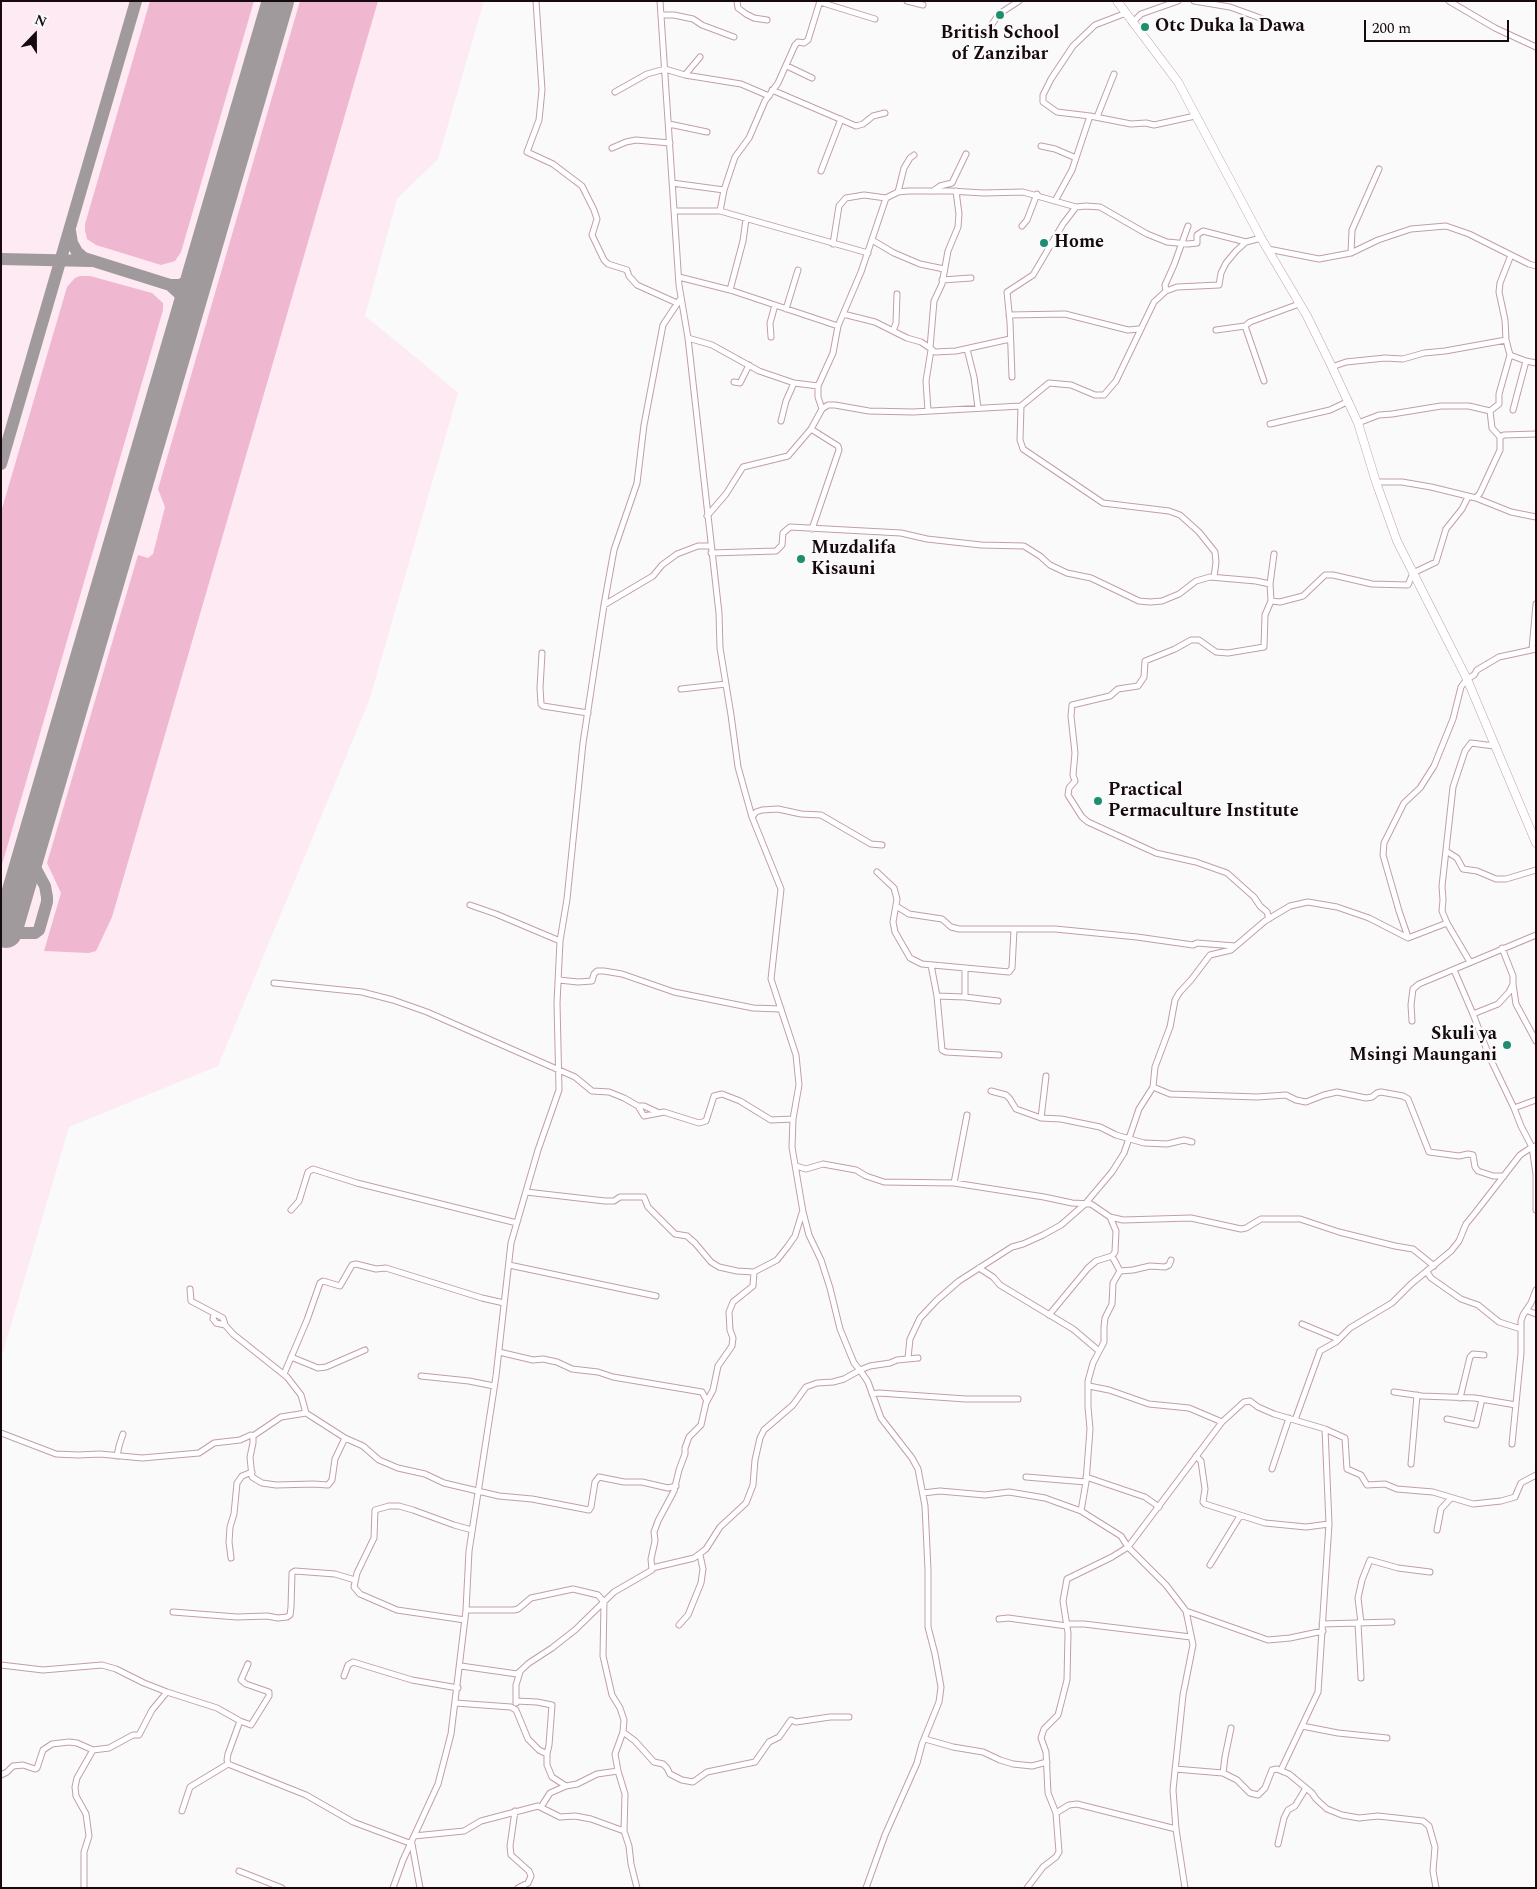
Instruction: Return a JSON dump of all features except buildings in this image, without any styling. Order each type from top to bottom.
[{"type":"main road","points":[[1117,1],[1178,82],[1194,116],[1332,367],[1358,423],[1397,542],[1467,679],[1536,843]]},
{"type":"street","points":[[536,1],[540,34],[542,90],[539,120],[527,152],[553,164],[582,186],[597,219],[592,235],[604,260],[608,264],[627,270],[629,276],[637,285],[679,300]]},
{"type":"street","points":[[660,1],[679,300],[688,338],[719,613],[720,648],[738,767],[752,817],[782,889],[771,980],[796,1055],[799,1085],[792,1148],[803,1212],[809,1235],[821,1260],[832,1293],[839,1324],[854,1362],[868,1382],[881,1418],[912,1458],[918,1469],[923,1493],[928,1570],[928,1627],[935,1654],[940,1687],[939,1702],[917,1763],[885,1835],[866,1888]]},
{"type":"street","points":[[737,1],[738,8],[746,14],[754,18],[767,20]]},
{"type":"street","points":[[907,1],[923,5]]},
{"type":"street","points":[[984,36],[999,14],[1019,1]]},
{"type":"street","points":[[1132,23],[1142,14],[1170,2],[1178,1]]},
{"type":"street","points":[[1194,1],[1230,7],[1263,19]]},
{"type":"street","points":[[1449,1],[1495,28],[1536,46]]},
{"type":"street","points":[[720,211],[724,190],[735,157],[749,138],[772,90],[787,66],[796,44],[804,43],[808,40],[820,2],[875,19]]},
{"type":"street","points":[[1126,14],[1095,25],[1073,46],[1051,79],[1043,95],[1043,102],[1057,112],[1131,124],[1146,123],[1154,125],[1194,116]]},
{"type":"street","points":[[661,15],[674,15],[693,19],[702,25],[734,37]]},
{"type":"street","points":[[685,75],[700,57]]},
{"type":"street","points":[[787,66],[812,78]]},
{"type":"street","points":[[615,92],[646,74],[664,69],[685,75],[741,84],[769,96]]},
{"type":"street","points":[[1097,117],[1114,74]]},
{"type":"street","points":[[772,90],[856,126],[863,124],[873,116],[885,113]]},
{"type":"street","points":[[1054,201],[1072,170],[1090,116]]},
{"type":"street","points":[[821,171],[841,119]]},
{"type":"street","points":[[669,124],[707,132]]},
{"type":"street","points":[[612,148],[636,140],[670,143]]},
{"type":"street","points":[[1041,146],[1055,149],[1076,158]]},
{"type":"street","points":[[932,191],[940,186],[952,183],[966,154]]},
{"type":"street","points":[[898,192],[904,168],[914,155]]},
{"type":"street","points":[[1351,253],[1352,230],[1379,169]]},
{"type":"street","points":[[672,183],[724,190]]},
{"type":"street","points":[[832,244],[838,214],[842,201],[846,198],[864,196],[886,198],[898,192],[932,191],[1023,192],[1037,194],[1076,207],[1100,206],[1147,234],[1168,242],[1182,244],[1197,242],[1197,235],[1203,231],[1246,242],[1261,238]]},
{"type":"street","points":[[928,410],[926,381],[934,301],[942,280],[948,251],[958,227],[959,214],[956,191]]},
{"type":"street","points":[[1022,226],[1027,220],[1037,194]]},
{"type":"street","points":[[822,409],[818,397],[818,386],[833,353],[838,326],[868,252],[886,198]]},
{"type":"street","points":[[1012,377],[1007,290],[1033,276],[1063,224],[1076,207]]},
{"type":"street","points":[[674,212],[720,211],[832,244],[868,252]]},
{"type":"street","points":[[730,290],[743,241],[746,219]]},
{"type":"street","points":[[1166,291],[1165,285],[1188,226]]},
{"type":"street","points":[[1268,249],[1319,259],[1351,253],[1378,240],[1411,229],[1446,226],[1469,234],[1536,266]]},
{"type":"street","points":[[872,240],[894,253],[920,264],[944,269]]},
{"type":"street","points":[[707,516],[726,494],[744,467],[788,456],[811,429],[822,409],[828,406],[835,405],[869,411],[913,412],[1021,406],[1049,383],[1071,385],[1095,395],[1104,395],[1116,381],[1139,329],[1154,302],[1166,291],[1177,287],[1219,285],[1221,273],[1226,263],[1246,242]]},
{"type":"street","points":[[1490,411],[1498,404],[1510,355],[1499,292],[1500,283],[1511,255]]},
{"type":"street","points":[[786,309],[798,270]]},
{"type":"street","points":[[679,277],[730,290],[838,326]]},
{"type":"street","points":[[942,280],[971,278]]},
{"type":"street","points":[[893,331],[896,323],[897,294]]},
{"type":"street","points":[[393,1888],[403,1860],[438,1784],[451,1734],[461,1666],[469,1551],[499,1352],[511,1244],[538,1150],[559,1090],[557,1002],[560,941],[567,899],[588,713],[604,605],[614,550],[637,483],[644,425],[663,325],[679,300]]},
{"type":"street","points":[[1216,330],[1245,326],[1250,322],[1299,304]]},
{"type":"street","points":[[771,337],[770,323],[775,305]]},
{"type":"street","points":[[843,314],[875,322],[907,338],[921,342],[935,352],[967,349],[1010,339]]},
{"type":"street","points":[[1009,315],[1065,314],[1128,330],[1139,329]]},
{"type":"street","points":[[1245,326],[1264,381]]},
{"type":"street","points":[[688,338],[712,345],[759,372],[794,383],[818,386]]},
{"type":"street","points":[[1332,367],[1346,362],[1403,358],[1506,340]]},
{"type":"street","points":[[967,349],[974,377],[978,408]]},
{"type":"street","points":[[1510,355],[1536,363]]},
{"type":"street","points":[[1513,410],[1526,361]]},
{"type":"street","points":[[734,382],[740,383],[749,365]]},
{"type":"street","points":[[781,421],[786,401],[794,383]]},
{"type":"street","points":[[1270,424],[1330,410],[1348,401]]},
{"type":"street","points":[[1021,406],[1020,440],[1023,449],[1103,503],[1170,511],[1180,515],[1199,532],[1215,552],[1214,577]]},
{"type":"street","points":[[1358,423],[1379,414],[1392,414],[1441,406],[1469,406],[1490,411]]},
{"type":"street","points":[[1476,498],[1500,450],[1500,437],[1492,428],[1490,411]]},
{"type":"street","points":[[811,429],[838,446],[839,450],[812,529]]},
{"type":"street","points":[[1500,437],[1504,435],[1536,434]]},
{"type":"street","points":[[1376,482],[1402,482],[1431,487],[1476,498],[1511,512],[1536,518]]},
{"type":"street","points":[[1272,601],[1280,602],[1302,596],[1325,575],[1333,575],[1372,584],[1408,585],[1415,577],[1436,562],[1446,529],[1462,509],[1468,497]]},
{"type":"street","points":[[712,553],[776,551],[782,545],[783,533],[786,528],[901,533],[944,541],[1024,546],[1050,565],[1067,573],[1091,578],[1139,601],[1162,601],[1179,594],[1196,581],[1214,577],[1270,584]]},
{"type":"street","points":[[604,605],[653,576],[662,565],[677,554],[698,546],[711,546]]},
{"type":"street","points":[[1269,919],[1267,912],[1254,897],[1227,873],[1196,862],[1156,853],[1088,822],[1077,812],[1068,795],[1069,788],[1074,781],[1075,753],[1071,716],[1072,705],[1110,696],[1118,689],[1138,686],[1144,677],[1145,661],[1175,649],[1191,640],[1199,640],[1216,652],[1228,653],[1264,647],[1266,615],[1272,601],[1270,584],[1274,554]]},
{"type":"street","points":[[1408,938],[1398,911],[1383,855],[1384,843],[1404,802],[1420,788],[1434,766],[1453,719],[1461,687],[1467,679],[1499,657],[1534,649],[1536,604]]},
{"type":"street","points":[[542,653],[541,704],[543,706],[588,713]]},
{"type":"street","points":[[681,689],[726,684]]},
{"type":"street","points":[[1470,962],[1442,911],[1444,900],[1442,886],[1453,787],[1465,751],[1471,743],[1494,746]]},
{"type":"street","points":[[752,817],[756,812],[762,810],[778,809],[801,814],[821,815],[871,844],[882,845]]},
{"type":"street","points":[[1446,851],[1457,858],[1463,869],[1477,871],[1496,879],[1506,879],[1536,870]]},
{"type":"street","points":[[877,872],[894,888],[896,906],[893,922],[904,949],[910,958],[922,964],[1009,972],[1012,968],[1014,930]]},
{"type":"street","points":[[908,1358],[910,1339],[920,1318],[937,1300],[979,1268],[1012,1247],[1023,1244],[1061,1225],[1085,1204],[1112,1172],[1124,1153],[1139,1109],[1153,1087],[1155,1067],[1170,1027],[1175,1000],[1210,955],[1224,952],[1235,946],[1269,919],[1290,906],[1308,902],[1336,907],[1369,918],[1408,938],[1447,922]]},
{"type":"street","points":[[470,905],[560,941]]},
{"type":"street","points":[[896,906],[909,914],[942,919],[952,927],[974,930],[1055,929],[1150,938],[1193,945],[1198,943],[1235,946]]},
{"type":"street","points":[[1412,1021],[1413,989],[1419,984],[1536,935]]},
{"type":"street","points":[[1502,948],[1513,976],[1516,1004],[1536,1041]]},
{"type":"street","points":[[932,965],[938,996],[942,1050],[946,1052],[998,1055]]},
{"type":"street","points":[[965,969],[965,997]]},
{"type":"street","points":[[1454,970],[1490,1058],[1521,1126],[1534,1147],[1536,1210]]},
{"type":"street","points":[[559,980],[578,982],[592,980],[597,971],[604,971],[622,974],[674,992],[753,1008],[781,1009]]},
{"type":"street","points":[[274,983],[362,992],[427,1012],[575,1077],[592,1091],[609,1092],[624,1098],[638,1106],[644,1116],[664,1112],[699,1123],[706,1122],[714,1096],[722,1094],[740,1101],[771,1120],[794,1119]]},
{"type":"street","points":[[1473,1014],[1498,1004],[1509,992],[1513,984]]},
{"type":"street","points":[[938,996],[998,1001]]},
{"type":"street","points":[[1041,1118],[1046,1076]]},
{"type":"street","points":[[1153,1087],[1170,1094],[1257,1097],[1286,1095],[1306,1102],[1324,1094],[1337,1092],[1366,1098],[1372,1097],[1377,1092],[1402,1096],[1408,1099],[1430,1152],[1459,1156],[1473,1155],[1475,1167],[1478,1171],[1493,1176],[1504,1176]]},
{"type":"street","points":[[991,1090],[1006,1095],[1016,1109],[1041,1118],[1061,1119],[1100,1127],[1128,1140],[1158,1144],[1176,1141],[1192,1142]]},
{"type":"street","points":[[1514,1108],[1536,1100]]},
{"type":"street","points":[[638,1106],[644,1106],[659,1113]]},
{"type":"street","points":[[954,1183],[967,1115]]},
{"type":"street","points":[[1295,1420],[1320,1351],[1350,1328],[1392,1303],[1451,1251],[1459,1241],[1466,1224],[1520,1155],[1534,1147]]},
{"type":"street","points":[[796,1166],[806,1169],[823,1164],[856,1170],[866,1176],[884,1182],[954,1183],[1035,1195],[1096,1206],[1110,1217],[1123,1220],[1191,1218],[1241,1229],[1261,1219],[1300,1220],[1339,1232],[1395,1246],[1408,1247],[1434,1266]]},
{"type":"street","points":[[292,1210],[299,1201],[308,1172],[313,1169],[357,1183],[517,1223]]},
{"type":"street","points":[[526,1192],[605,1201],[614,1201],[620,1197],[644,1197],[648,1206],[675,1234],[687,1236],[711,1262],[719,1267],[754,1272],[777,1260],[795,1236],[803,1212]]},
{"type":"street","points":[[1049,1315],[1088,1268],[1096,1261],[1112,1256],[1115,1252],[1116,1231],[1110,1217]]},
{"type":"street","points":[[1112,1256],[1120,1271]]},
{"type":"street","points":[[1120,1271],[1150,1266],[1165,1267],[1169,1265],[1171,1260]]},
{"type":"street","points":[[284,1374],[320,1283],[323,1281],[339,1286],[350,1266],[354,1264],[376,1269],[386,1268],[504,1303]]},
{"type":"street","points":[[509,1265],[656,1296]]},
{"type":"street","points":[[979,1268],[993,1277],[1000,1285],[1078,1332],[1099,1351]]},
{"type":"street","points":[[1081,1511],[1086,1480],[1090,1429],[1088,1386],[1093,1363],[1104,1342],[1105,1318],[1112,1304],[1113,1283],[1120,1271]]},
{"type":"street","points":[[547,1754],[539,1750],[528,1739],[516,1710],[516,1684],[520,1672],[528,1663],[552,1648],[575,1630],[614,1592],[652,1570],[654,1532],[676,1486],[689,1437],[701,1425],[718,1366],[732,1346],[733,1338],[730,1330],[729,1312],[733,1302],[754,1286],[754,1272]]},
{"type":"street","points":[[1427,1272],[1431,1278],[1461,1299],[1478,1305],[1499,1322],[1521,1329]]},
{"type":"street","points":[[190,1289],[191,1301],[214,1314],[216,1323],[225,1325],[233,1334],[284,1374],[301,1395],[306,1414]]},
{"type":"street","points":[[1512,1444],[1521,1353],[1521,1321],[1536,1290]]},
{"type":"street","points":[[1526,1310],[1536,1314]]},
{"type":"street","points":[[1302,1324],[1338,1339]]},
{"type":"street","points":[[292,1357],[318,1368],[326,1367],[365,1350]]},
{"type":"street","points":[[499,1352],[535,1360],[545,1359],[572,1369],[598,1372],[613,1377],[702,1392],[707,1401]]},
{"type":"street","points":[[1460,1398],[1470,1358],[1473,1354],[1484,1355]]},
{"type":"street","points":[[652,1568],[694,1558],[700,1554],[706,1549],[720,1527],[746,1503],[754,1485],[755,1460],[760,1438],[764,1430],[792,1405],[806,1387],[817,1383],[844,1379],[870,1366],[908,1358],[918,1358]]},
{"type":"street","points":[[421,1376],[469,1381],[494,1386]]},
{"type":"street","points":[[1088,1386],[1109,1390],[1149,1404],[1189,1408],[1222,1422]]},
{"type":"street","points":[[1394,1392],[1482,1399],[1516,1405]]},
{"type":"street","points":[[872,1394],[966,1399],[1018,1399]]},
{"type":"street","points":[[1411,1464],[1417,1395]]},
{"type":"street","points":[[1447,1419],[1476,1425],[1482,1399]]},
{"type":"street","points":[[1028,1888],[1044,1867],[1058,1854],[1060,1841],[1056,1813],[1048,1793],[1046,1752],[1041,1738],[1042,1733],[1058,1715],[1067,1680],[1066,1625],[1063,1601],[1067,1579],[1094,1567],[1128,1547],[1222,1422],[1244,1402],[1250,1401],[1269,1412],[1325,1429],[1345,1438],[1347,1469],[1361,1475],[1367,1485],[1385,1484],[1397,1489],[1433,1492],[1473,1504],[1508,1499],[1514,1496],[1521,1483],[1536,1476]]},
{"type":"street","points":[[1,1433],[56,1454],[142,1458],[199,1453],[214,1443],[229,1442],[253,1436],[280,1416],[306,1414],[345,1438],[363,1446],[379,1460],[398,1468],[425,1474],[444,1483],[499,1496],[532,1499],[589,1510],[595,1482],[599,1477],[624,1482],[642,1482],[668,1488],[676,1486]]},
{"type":"street","points":[[1272,1469],[1289,1418]]},
{"type":"street","points":[[1281,1770],[1318,1692],[1329,1524],[1325,1429]]},
{"type":"street","points":[[117,1456],[123,1434]]},
{"type":"street","points":[[253,1436],[250,1456],[252,1477],[262,1483],[276,1485],[313,1484],[328,1486],[332,1480],[335,1459],[345,1438]]},
{"type":"street","points":[[1196,1456],[1201,1461],[1205,1489],[1204,1503],[1240,1516],[1271,1524],[1306,1527],[1329,1524]]},
{"type":"street","points":[[231,1558],[230,1526],[234,1514],[237,1483],[242,1476],[252,1472]]},
{"type":"street","points":[[1026,1477],[1086,1480],[1145,1498],[1159,1507]]},
{"type":"street","points":[[923,1493],[940,1491],[985,1495],[1009,1492],[1045,1498],[1081,1511],[1121,1536],[1128,1547],[1166,1585],[1186,1611],[1193,1646],[1183,1695],[1173,1790],[1176,1829],[1186,1888]]},
{"type":"street","points":[[1437,1530],[1441,1510],[1451,1498]]},
{"type":"street","points":[[465,1620],[398,1610],[360,1594],[354,1587],[355,1580],[374,1538],[375,1510],[389,1506],[399,1506],[472,1530]]},
{"type":"street","points":[[1210,1565],[1240,1516]]},
{"type":"street","points":[[679,1625],[688,1615],[701,1583],[703,1569],[700,1554]]},
{"type":"street","points":[[1361,1678],[1358,1598],[1362,1580],[1370,1560],[1398,1568],[1430,1572]]},
{"type":"street","points":[[173,1612],[237,1617],[287,1617],[290,1615],[291,1607],[292,1573],[295,1571],[335,1574],[355,1580]]},
{"type":"street","points":[[466,1610],[514,1610],[531,1598],[573,1589],[601,1597],[604,1602],[602,1656],[612,1695],[623,1714],[625,1725],[615,1754],[625,1794],[624,1831],[629,1846],[637,1888]]},
{"type":"street","points":[[1186,1611],[1268,1640],[1290,1638],[1323,1631]]},
{"type":"street","points":[[1000,1619],[1008,1618],[1066,1625],[1084,1624],[1191,1638]]},
{"type":"street","points":[[1322,1624],[1392,1622]]},
{"type":"street","points":[[344,1676],[348,1666],[353,1662],[412,1680],[458,1688]]},
{"type":"street","points":[[1,1665],[43,1670],[102,1665],[116,1669],[167,1692],[217,1708],[251,1725],[270,1696],[269,1692],[246,1684],[241,1680],[248,1664]]},
{"type":"street","points":[[461,1666],[513,1675],[520,1672]]},
{"type":"street","points":[[1,1775],[13,1766],[23,1765],[37,1768],[43,1750],[52,1744],[77,1743],[93,1750],[109,1748],[133,1735],[139,1735],[152,1710],[167,1692]]},
{"type":"street","points":[[516,1701],[552,1705],[547,1754],[549,1773],[554,1780],[566,1786]]},
{"type":"street","points":[[456,1703],[510,1707],[516,1710]]},
{"type":"street","points":[[623,1732],[635,1741],[654,1762],[667,1768],[670,1774],[682,1780],[693,1782],[707,1772],[755,1762],[769,1742],[779,1737],[791,1720],[796,1722],[830,1717],[849,1717]]},
{"type":"street","points":[[228,1764],[228,1754],[240,1721]]},
{"type":"street","points":[[1302,1726],[1338,1733],[1387,1738]]},
{"type":"street","points":[[1223,1773],[1231,1728]]},
{"type":"street","points":[[925,1739],[953,1747],[983,1752],[1013,1764],[1032,1766],[1046,1762]]},
{"type":"street","points":[[84,1888],[84,1852],[88,1836],[86,1814],[76,1796],[75,1787],[77,1778],[93,1750]]},
{"type":"street","points":[[182,1811],[190,1787],[228,1764]]},
{"type":"street","points":[[228,1764],[306,1795],[353,1822],[412,1844]]},
{"type":"street","points":[[1175,1769],[1223,1773],[1238,1780],[1250,1793],[1258,1795],[1265,1788],[1272,1770],[1281,1770],[1306,1788],[1327,1809],[1342,1815],[1359,1818],[1378,1816],[1417,1819],[1426,1823],[1435,1847],[1433,1871],[1436,1888]]},
{"type":"street","points":[[541,1807],[550,1793],[566,1786],[577,1784],[597,1774],[618,1771]]},
{"type":"street","points":[[1278,1844],[1284,1818],[1288,1810],[1295,1806],[1306,1788]]},
{"type":"street","points":[[1056,1813],[1069,1805],[1077,1804],[1176,1829]]},
{"type":"street","points":[[414,1836],[464,1831],[481,1821],[538,1806],[560,1817],[575,1816],[591,1819],[624,1831]]},
{"type":"street","points":[[515,1811],[510,1846],[511,1855],[531,1876],[528,1883],[518,1888]]},
{"type":"street","points":[[412,1844],[420,1888]]},
{"type":"street","points":[[240,1872],[282,1888]]},
{"type":"shaded area","points":[[1,1],[484,1],[438,159],[397,199],[365,316],[458,393],[369,701],[218,1066],[69,1127],[1,1359]]},
{"type":"shaded area","points":[[150,1],[254,1],[181,252],[175,261],[161,265],[96,245],[87,239],[85,230],[85,224]]},
{"type":"shaded area","points":[[300,1],[378,1],[112,917],[96,951],[89,953],[44,951],[61,893],[47,863],[138,555],[148,558],[153,554],[165,507],[158,489]]},
{"type":"shaded area","points":[[90,276],[152,293],[163,303],[163,310],[1,868],[1,512],[67,287],[75,278]]},
{"type":"taxiway","points":[[1,464],[136,1]]},
{"type":"taxiway","points":[[70,231],[72,243],[77,252],[84,258],[170,285],[179,285],[187,282],[197,272],[202,262]]},
{"type":"taxiway","points":[[1,259],[91,261]]},
{"type":"taxiway","points":[[170,285],[182,296],[186,315]]},
{"type":"taxiway","points":[[21,882],[5,902],[6,920],[12,928],[21,933],[35,933],[39,930],[47,897],[45,886],[32,862],[31,848]]},
{"type":"runway","points":[[6,932],[278,1]]},
{"type":"place","name":"British School of Zanzibar","points":[[1000,15]]},
{"type":"place","name":"Otc Duka la Dawa","points":[[1145,27]]},
{"type":"place","name":"Home","points":[[1044,243]]},
{"type":"place","name":"Muzdalifa Kisauni","points":[[801,559]]},
{"type":"place","name":"Practical Permaculture Institute","points":[[1098,801]]},
{"type":"place","name":"Skuli ya Msingi Maungani","points":[[1507,1045]]}]
